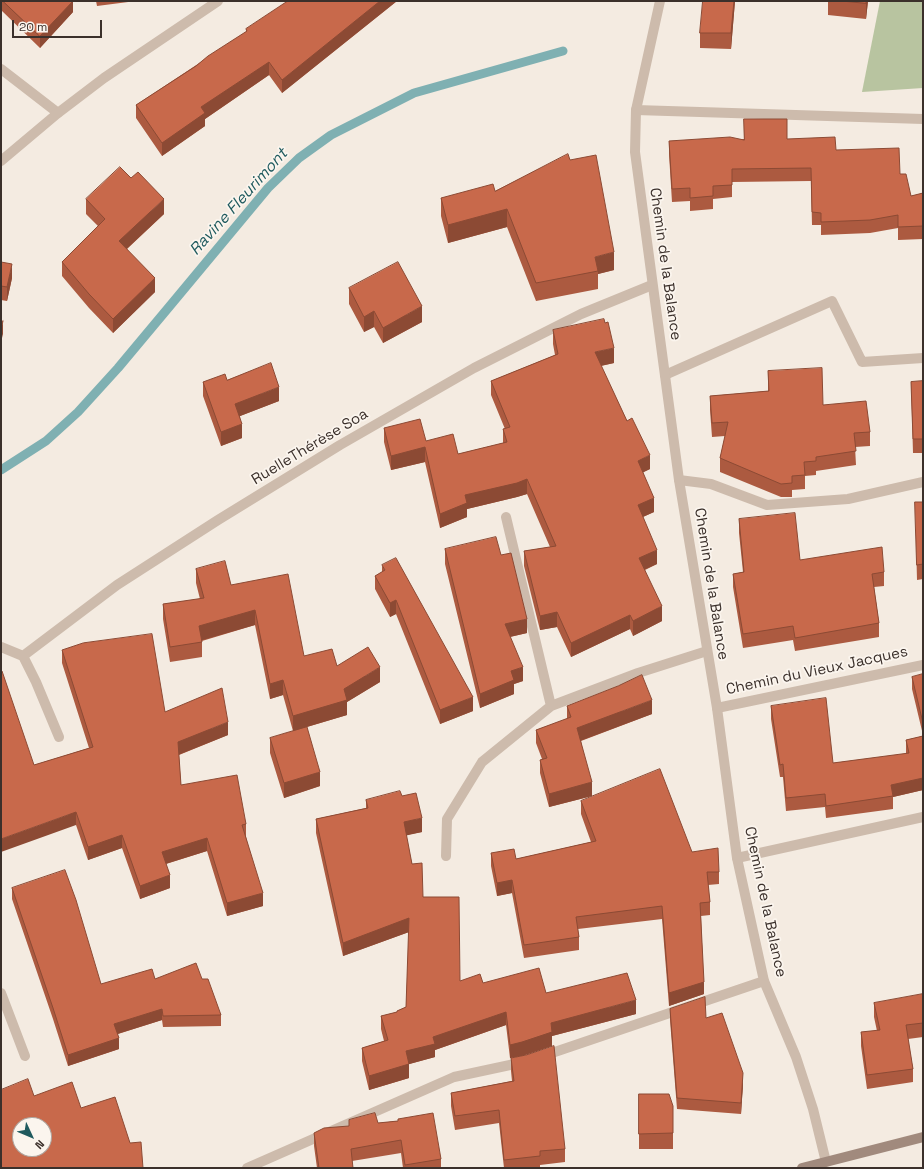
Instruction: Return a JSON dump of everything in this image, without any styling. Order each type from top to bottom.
[{"type":"main road","points":[[802,1168],[923,1138]]},
{"type":"street","points":[[1,161],[58,113],[104,78],[218,1]]},
{"type":"street","name":"Chemin de la Balance","points":[[660,1],[636,110],[635,152],[679,480],[717,708],[737,858],[764,981],[796,1057],[813,1109],[826,1162]]},
{"type":"street","points":[[1,68],[58,113]]},
{"type":"street","points":[[636,110],[923,119]]},
{"type":"street","name":"RuelleThérèse Soa","points":[[23,656],[117,585],[218,520],[340,445],[482,364],[581,314],[652,285]]},
{"type":"street","points":[[665,374],[832,300],[862,362],[923,358]]},
{"type":"street","points":[[679,480],[711,484],[767,505],[848,498],[923,482]]},
{"type":"street","points":[[506,517],[551,706]]},
{"type":"street","points":[[1,648],[23,656],[36,682],[59,737]]},
{"type":"street","points":[[446,856],[447,819],[482,762],[551,706],[638,673],[707,651]]},
{"type":"street","name":"Chemin du Vieux Jacques","points":[[717,708],[923,665]]},
{"type":"street","points":[[737,858],[923,817]]},
{"type":"street","points":[[247,1168],[454,1077],[524,1062],[764,981]]},
{"type":"street","points":[[1,997],[25,1056]]},
{"type":"green space","points":[[880,1],[923,1],[923,88],[862,92]]},
{"type":"building","points":[[3,1],[73,1],[40,36]]},
{"type":"building","points":[[288,1],[380,1],[282,80],[269,62],[201,107],[205,113],[162,143],[136,105],[196,66],[208,56],[247,31],[246,29]]},
{"type":"building","points":[[703,1],[734,1],[731,33],[700,33]]},
{"type":"building","points":[[842,1],[866,1],[866,3]]},
{"type":"building","points":[[744,119],[787,119],[787,139],[835,137],[836,150],[899,148],[900,174],[906,174],[911,196],[923,193],[923,226],[898,227],[898,215],[870,220],[821,222],[821,213],[812,212],[811,168],[732,169],[732,185],[713,186],[713,196],[690,198],[690,188],[672,189],[669,141],[730,137],[744,140]]},
{"type":"building","points":[[568,154],[570,160],[596,155],[614,252],[595,257],[598,271],[536,283],[507,209],[448,225],[441,198],[493,184],[495,191]]},
{"type":"building","points":[[120,167],[131,178],[138,172],[164,199],[119,241],[155,278],[113,319],[89,294],[62,262],[105,219],[86,199]]},
{"type":"building","points":[[1,262],[12,264],[7,287],[1,286]]},
{"type":"building","points":[[398,262],[422,306],[383,328],[374,311],[364,317],[349,288]]},
{"type":"building","points":[[604,319],[605,323],[608,322],[614,348],[595,352],[627,421],[632,418],[650,455],[638,461],[654,498],[638,505],[657,550],[639,558],[662,606],[633,621],[630,615],[571,643],[557,612],[540,616],[524,551],[556,546],[527,479],[517,483],[465,495],[467,503],[440,514],[425,447],[391,456],[384,428],[420,419],[426,441],[453,434],[458,454],[507,442],[503,429],[510,427],[491,381],[558,354],[553,330]]},
{"type":"building","points":[[271,363],[279,387],[235,404],[242,424],[221,432],[203,382],[225,374],[227,380]]},
{"type":"building","points":[[822,368],[823,405],[866,401],[870,432],[854,433],[856,451],[816,457],[816,461],[804,462],[805,475],[792,476],[792,483],[781,484],[720,458],[728,422],[712,423],[710,396],[769,391],[768,371]]},
{"type":"building","points":[[923,381],[923,439],[913,439],[911,382]]},
{"type":"building","points":[[915,502],[923,502],[923,564],[917,565]]},
{"type":"building","points":[[795,513],[800,560],[882,547],[884,572],[872,574],[879,623],[795,638],[793,626],[743,634],[733,574],[744,572],[739,519]]},
{"type":"building","points":[[496,537],[501,555],[511,553],[527,619],[505,624],[523,667],[511,671],[514,680],[480,694],[445,549]]},
{"type":"building","points":[[396,558],[473,697],[440,710],[396,600],[390,603],[375,576],[385,570],[382,565]]},
{"type":"building","points":[[225,561],[231,585],[288,574],[304,656],[332,649],[337,666],[368,647],[380,667],[344,689],[347,700],[293,716],[283,680],[270,684],[255,610],[199,626],[202,642],[170,647],[163,604],[204,598],[196,569]]},
{"type":"building","points":[[152,634],[165,712],[222,688],[228,722],[178,742],[181,785],[237,775],[246,824],[242,825],[263,893],[227,903],[207,838],[162,852],[170,875],[140,886],[122,835],[88,847],[76,812],[1,839],[1,672],[2,671],[34,765],[93,747],[62,650],[83,643]]},
{"type":"building","points":[[923,674],[923,723],[912,677]]},
{"type":"building","points":[[642,675],[652,700],[577,728],[592,782],[549,794],[540,760],[547,758],[536,730],[571,717],[567,706]]},
{"type":"building","points":[[826,698],[833,763],[909,753],[906,740],[923,736],[923,778],[891,785],[893,796],[826,806],[825,794],[786,798],[783,764],[780,765],[771,706]]},
{"type":"building","points":[[307,727],[320,772],[284,783],[270,738]]},
{"type":"building","points":[[660,769],[692,852],[718,848],[719,872],[707,872],[710,902],[700,903],[704,982],[669,993],[662,906],[576,917],[579,937],[524,945],[512,880],[497,883],[491,853],[514,849],[516,859],[596,841],[581,801]]},
{"type":"building","points":[[400,791],[402,796],[416,793],[422,818],[404,822],[412,864],[422,863],[423,897],[459,897],[460,981],[480,974],[483,983],[539,968],[546,993],[627,973],[636,1000],[551,1023],[552,1032],[510,1045],[506,1012],[433,1037],[435,1044],[406,1051],[409,1064],[369,1076],[362,1048],[388,1040],[381,1016],[397,1012],[406,1007],[409,918],[343,943],[316,819],[368,808],[366,800]]},
{"type":"building","points":[[65,870],[76,900],[101,984],[152,969],[155,979],[196,963],[202,979],[208,979],[221,1015],[163,1016],[162,1009],[114,1024],[119,1038],[68,1055],[12,888]]},
{"type":"building","points":[[923,994],[923,1023],[906,1025],[913,1069],[867,1075],[861,1032],[880,1030],[874,1003]]},
{"type":"building","points":[[705,997],[706,1018],[722,1013],[743,1073],[741,1103],[677,1098],[670,1009]]},
{"type":"building","points":[[554,1046],[565,1149],[540,1151],[540,1156],[504,1160],[499,1110],[455,1116],[451,1093],[514,1081],[511,1058]]},
{"type":"building","points":[[28,1079],[34,1096],[72,1082],[81,1108],[115,1097],[130,1143],[141,1142],[143,1168],[1,1168],[1,1090]]},
{"type":"building","points":[[639,1094],[669,1094],[673,1106],[673,1133],[639,1134]]},
{"type":"building","points":[[375,1113],[378,1123],[398,1121],[398,1119],[433,1113],[441,1159],[405,1165],[401,1140],[351,1149],[353,1168],[319,1168],[314,1133],[324,1128],[349,1126],[349,1120]]},
{"type":"waterway","name":"Ravine Fleurimont","points":[[1,470],[46,441],[78,412],[118,368],[268,188],[299,158],[331,135],[414,93],[563,51]]}]
